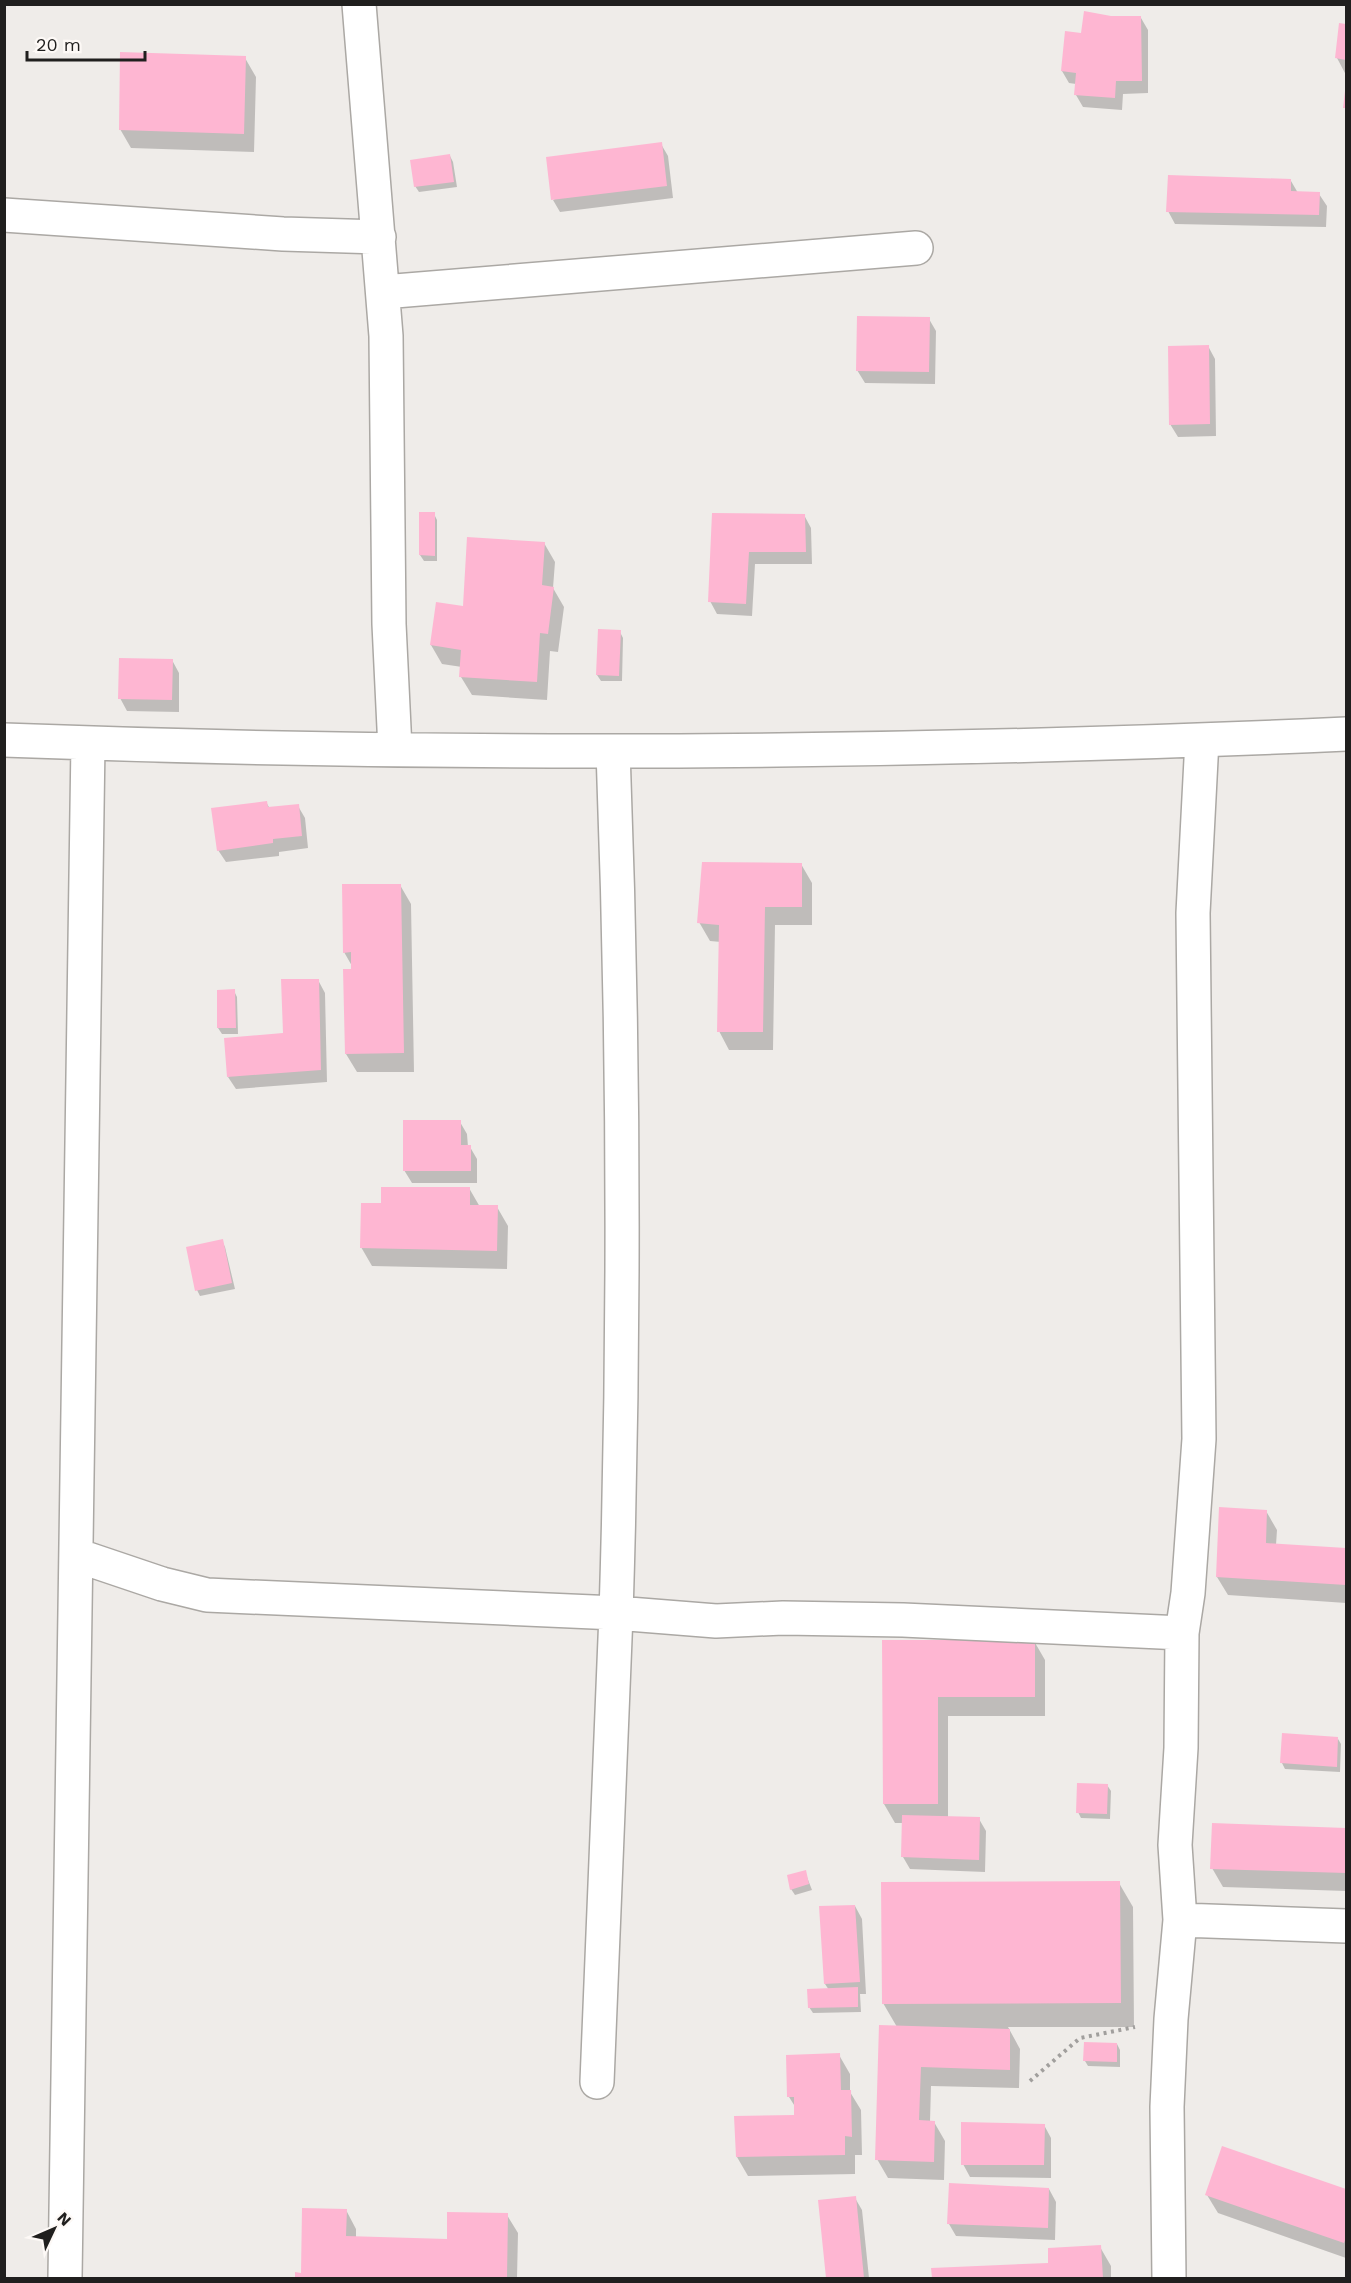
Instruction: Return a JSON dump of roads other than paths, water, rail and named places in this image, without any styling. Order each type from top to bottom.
[{"type":"street","points":[[359,4],[383,292],[388,429],[388,624],[395,749]]},
{"type":"street","points":[[4,215],[283,234],[379,237]]},
{"type":"street","points":[[383,292],[916,248]]},
{"type":"street","points":[[4,740],[613,752],[915,748],[1347,734]]},
{"type":"street","points":[[1169,2278],[1167,2107],[1171,2019],[1180,1920],[1175,1845],[1181,1748],[1182,1633],[1188,1593],[1199,1439],[1193,913],[1202,740]]},
{"type":"street","points":[[65,2278],[88,743]]},
{"type":"street","points":[[597,2082],[616,1613],[622,1269],[617,855],[613,752]]},
{"type":"street","points":[[76,1555],[162,1584],[207,1595],[616,1613],[716,1621],[783,1618],[903,1620],[1182,1633]]},
{"type":"street","points":[[1180,1920],[1347,1926]]}]
